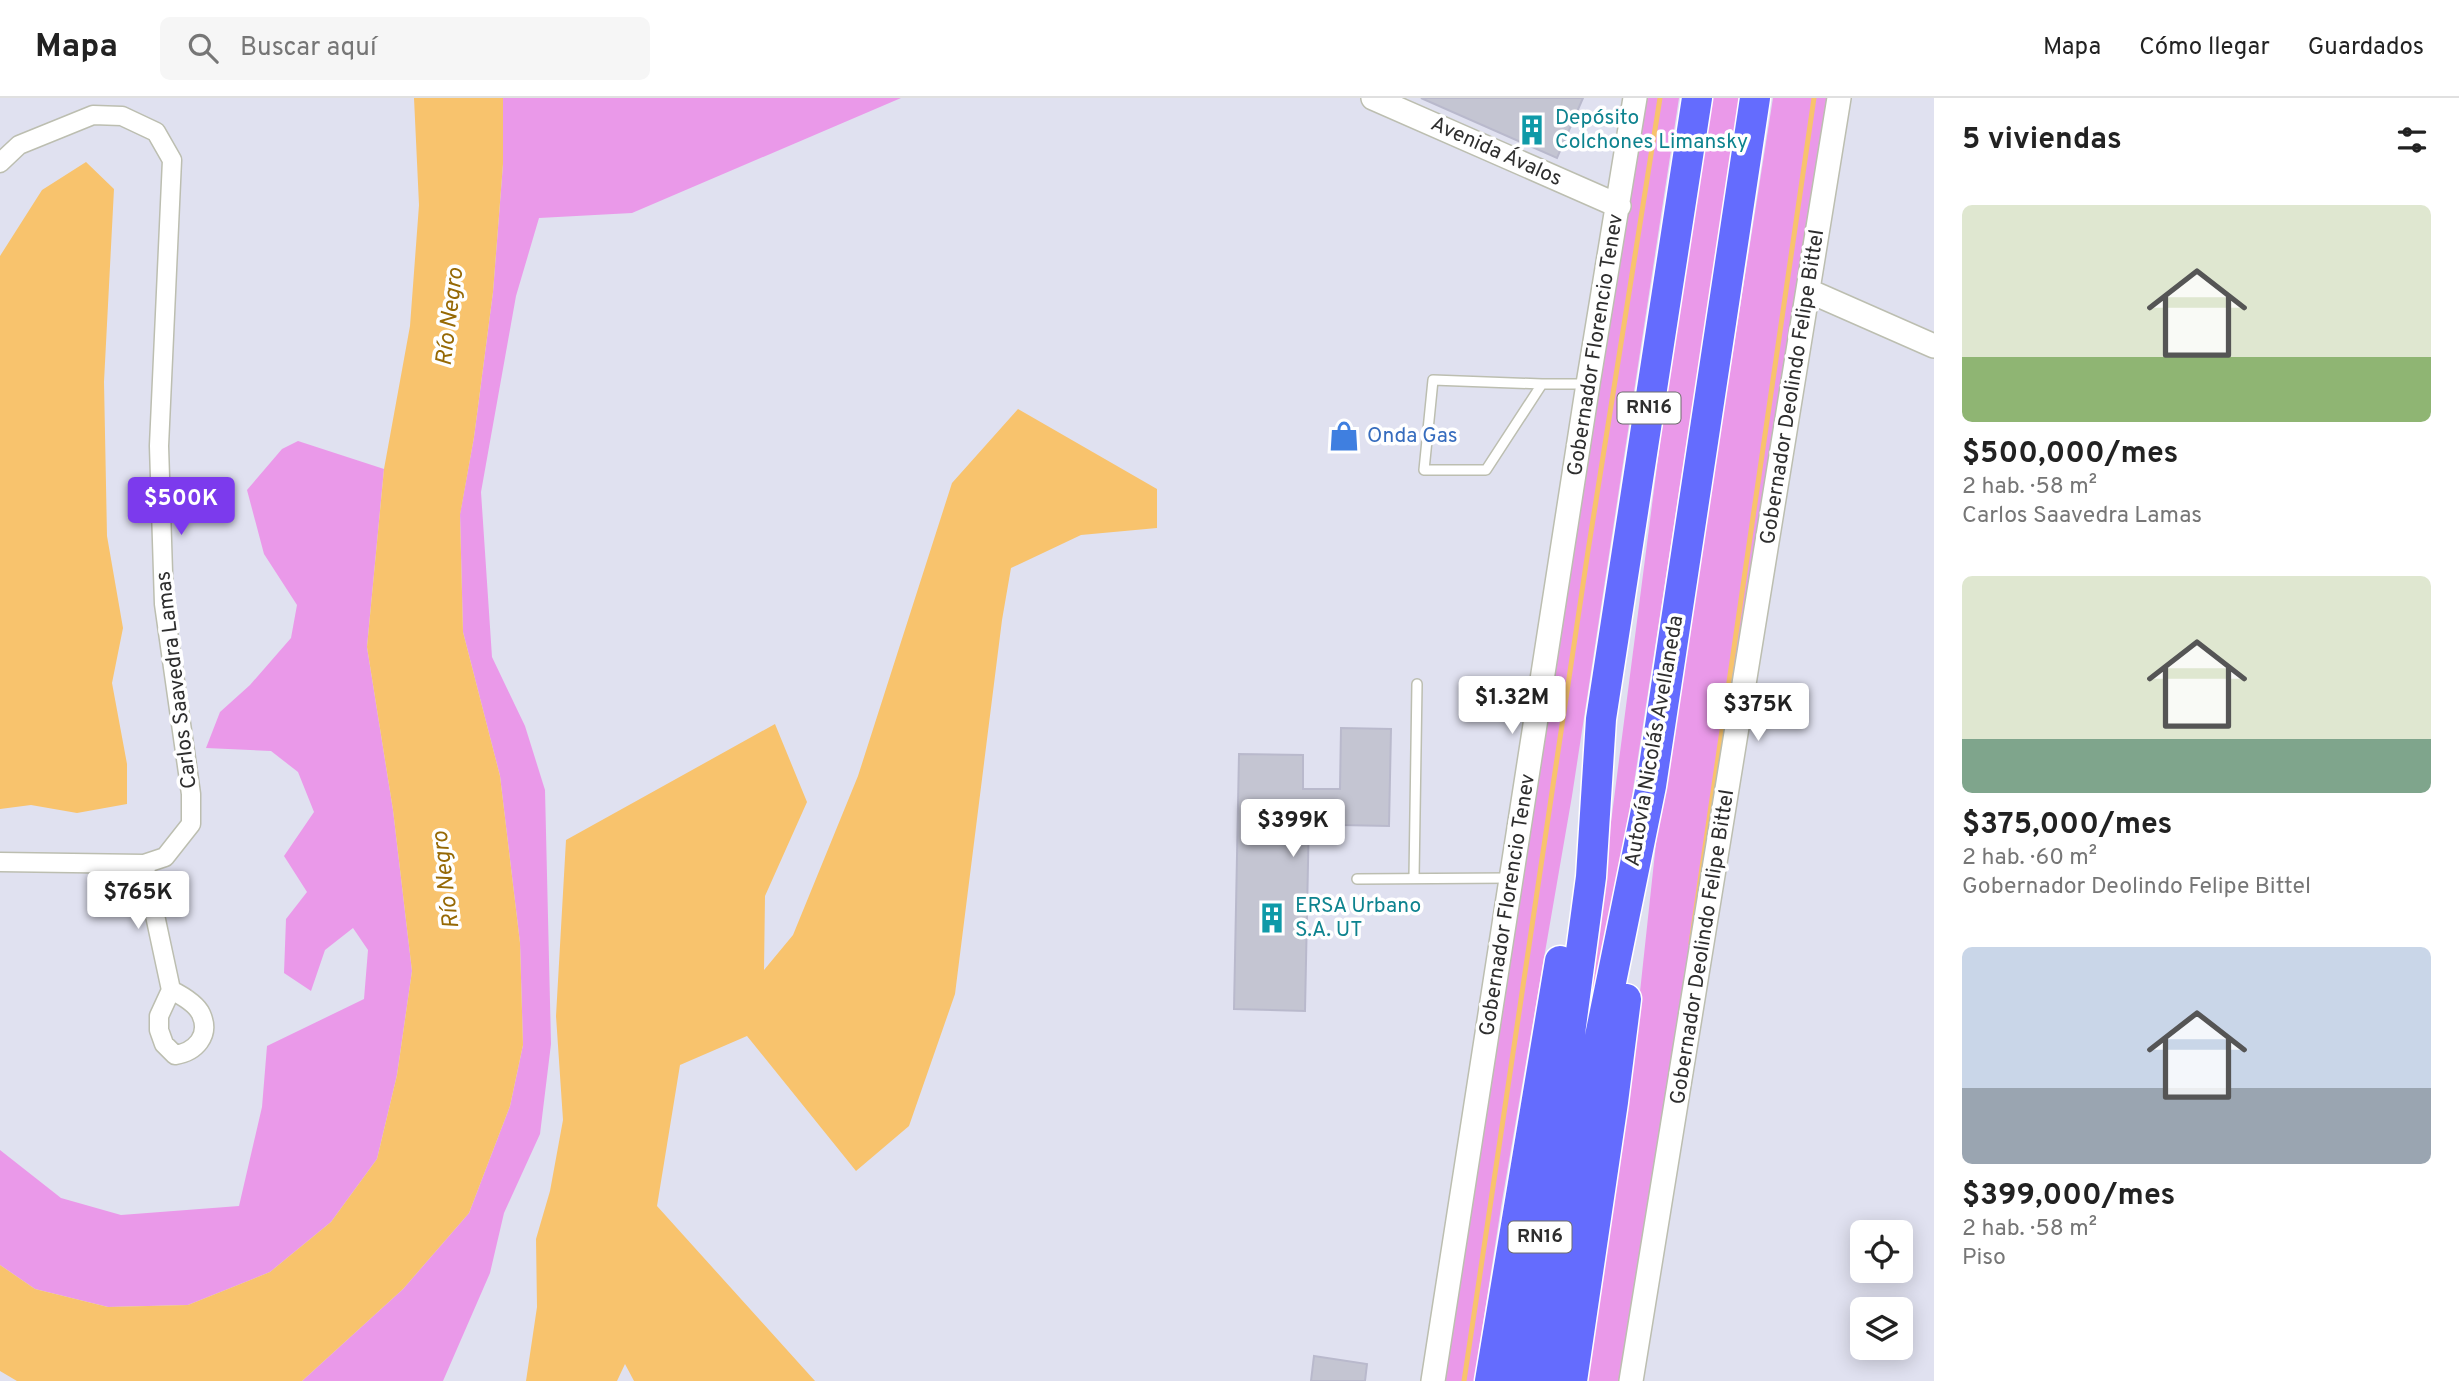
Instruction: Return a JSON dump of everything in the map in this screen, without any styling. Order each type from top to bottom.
[{"type":"highway","name":"Autovía Nicolás Avellaneda","points":[[1517,1381],[1591,877],[1601,719],[1697,98]]},
{"type":"highway","name":"Autovía Nicolás Avellaneda","points":[[1542,1381],[1588,1095],[1651,786],[1755,98]]},
{"type":"highway","points":[[1490,1381],[1601,719]]},
{"type":"highway","points":[[1572,1381],[1613,1102],[1651,786]]},
{"type":"street","name":"Avenida Ávalos","points":[[1373,98],[1619,206]]},
{"type":"street","name":"Gobernador Florencio Tenev","points":[[1433,1381],[1635,98]]},
{"type":"street","name":"Gobernador Deolindo Felipe Bittel","points":[[1631,1381],[1810,291],[1839,98]]},
{"type":"street","name":"Carlos Saavedra Lamas","points":[[0,163],[19,145],[93,115],[122,116],[156,132],[172,160],[159,446],[164,604],[191,794],[191,824],[165,857],[144,864]]},
{"type":"street","points":[[1810,291],[1934,346]]},
{"type":"street","points":[[0,862],[144,864],[171,990]]},
{"type":"lane","points":[[1542,384],[1486,470],[1424,470],[1433,380],[1588,384]]},
{"type":"lane","points":[[1414,878],[1416,684]]},
{"type":"lane","points":[[1357,879],[1513,878]]},
{"type":"shaded area","points":[[503,98],[901,98],[632,213],[539,218],[516,296],[481,492],[492,657],[525,726],[545,790],[551,1044],[540,1134],[504,1213],[490,1273],[443,1381],[302,1381],[403,1289],[469,1213],[510,1106],[523,1045],[520,943],[500,776],[463,632],[460,514],[474,437],[493,292],[503,164]]},
{"type":"shaded area","points":[[1644,98],[1679,98],[1572,796],[1502,1201],[1474,1381],[1445,1381]]},
{"type":"shaded area","points":[[1710,98],[1740,98],[1625,841],[1576,1093],[1675,327]]},
{"type":"shaded area","points":[[1773,98],[1829,98],[1623,1381],[1582,1381],[1636,1029],[1657,834]]},
{"type":"shaded area","points":[[298,441],[384,469],[367,647],[393,810],[412,971],[397,1075],[377,1159],[331,1222],[270,1272],[188,1305],[108,1307],[35,1289],[0,1265],[0,1150],[61,1198],[121,1215],[239,1206],[262,1107],[267,1046],[364,999],[368,950],[353,928],[325,950],[311,991],[284,973],[286,919],[307,892],[284,856],[314,812],[298,772],[271,751],[206,748],[220,712],[250,685],[291,638],[297,605],[264,554],[247,490],[282,449]]},
{"type":"water","name":"Río Negro","points":[[414,98],[503,98],[503,164],[493,292],[474,437],[460,515],[463,632],[500,776],[520,943],[523,1045],[510,1106],[469,1213],[403,1289],[302,1381],[17,1381],[0,1371],[0,1265],[35,1289],[108,1307],[188,1305],[270,1272],[331,1222],[377,1159],[397,1075],[412,971],[393,810],[367,647],[384,469],[410,326],[419,205]]},
{"type":"water","points":[[86,162],[114,189],[104,382],[107,536],[123,628],[112,683],[127,764],[127,804],[77,813],[31,805],[0,809],[0,256],[42,190]]},
{"type":"water","points":[[1018,409],[1157,489],[1157,528],[1081,535],[1011,568],[1002,620],[955,994],[909,1126],[856,1171],[747,1036],[680,1065],[657,1206],[815,1381],[634,1381],[625,1364],[617,1381],[526,1381],[537,1307],[536,1239],[550,1191],[563,1120],[556,1016],[566,840],[775,724],[807,802],[765,896],[764,970],[793,935],[858,776],[952,483]]},
{"type":"building","name":"Depósito Colchones Limansky","points":[[1421,98],[1583,98],[1557,158]]},
{"type":"building","name":"ERSA Urbano S.A. UT","points":[[1341,728],[1391,729],[1389,826],[1341,825],[1341,816],[1309,815],[1305,1011],[1234,1009],[1239,754],[1303,755],[1303,789],[1340,789]]},
{"type":"building","points":[[1314,1356],[1367,1364],[1365,1381],[1311,1381]]},
{"type":"waterway","points":[[1464,1381],[1588,551],[1660,98]]},
{"type":"waterway","points":[[1691,943],[1814,98]]},
{"type":"place","name":"Depósito Colchones Limansky","points":[[1532,130]]},
{"type":"place","name":"Onda Gas","points":[[1344,436]]},
{"type":"place","name":"ERSA Urbano S.A. UT","points":[[1272,918]]}]
